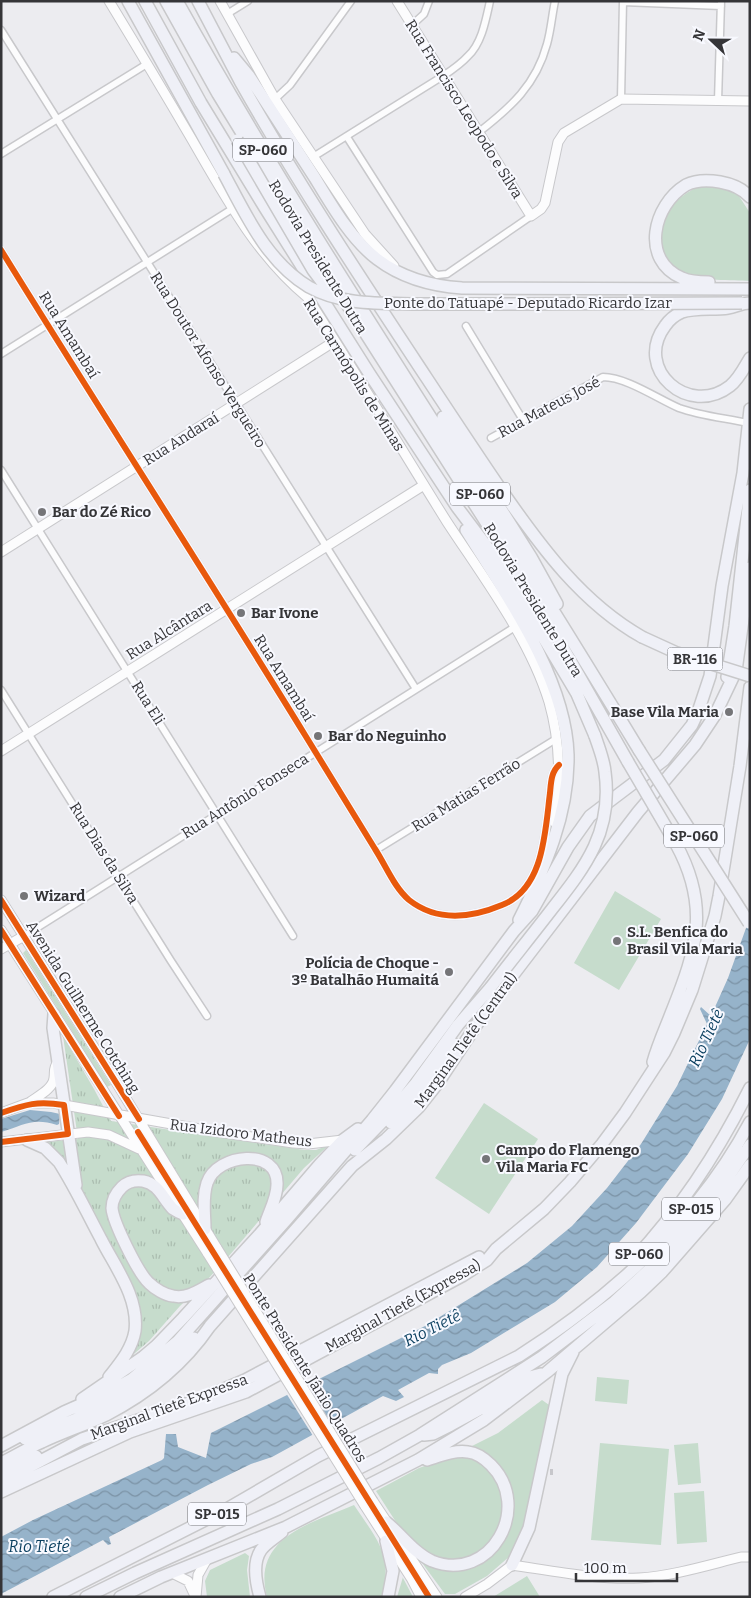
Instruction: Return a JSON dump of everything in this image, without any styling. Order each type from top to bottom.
[{"type":"highway","points":[[120,1],[152,57],[177,90]]},
{"type":"highway","points":[[128,1],[177,90]]},
{"type":"highway","name":"Rodovia Presidente Dutra","points":[[145,1],[202,103],[260,200],[369,373],[457,507]]},
{"type":"highway","name":"Rodovia Presidente Dutra","points":[[198,1],[241,81],[291,166],[464,436],[540,544],[581,591],[606,615],[642,638],[677,653],[750,676]]},
{"type":"highway","points":[[170,2],[172,26],[313,270],[334,293],[348,300]]},
{"type":"highway","name":"Rodovia Presidente Dutra","points":[[170,2],[750,925]]},
{"type":"highway","name":"Rodovia Presidente Dutra","points":[[170,2],[218,94],[329,276],[540,607],[684,859],[692,881],[697,913],[697,929],[682,986],[655,1056],[651,1073]]},
{"type":"highway","name":"Ponte do Tatuapé - Deputado Ricardo Izar","points":[[218,39],[249,76],[354,236],[378,260],[402,274],[428,284],[462,288],[746,289]]},
{"type":"highway","name":"Ponte do Tatuapé - Deputado Ricardo Izar","points":[[177,90],[253,226],[268,249],[294,277],[325,295],[364,303],[746,303]]},
{"type":"highway","points":[[746,289],[732,283],[696,282],[682,278],[670,270],[662,261],[657,252],[654,239],[659,216],[667,203],[687,185],[697,181],[712,180],[728,183],[750,196]]},
{"type":"highway","points":[[367,286],[382,320],[531,557],[585,652],[596,678]]},
{"type":"highway","points":[[746,303],[731,308],[683,312],[670,319],[657,342],[656,356],[658,368],[663,378],[672,387],[690,395],[708,396],[730,386],[738,378],[750,358]]},
{"type":"highway","points":[[1,1446],[132,1378],[178,1341],[287,1219],[374,1117],[514,931],[532,911],[568,847],[590,816],[664,760],[692,725],[710,676],[717,623],[744,473],[750,409]]},
{"type":"highway","points":[[717,623],[722,616],[750,480]]},
{"type":"highway","points":[[734,660],[735,626],[750,490]]},
{"type":"highway","points":[[287,1219],[385,1119],[416,1083],[458,1025],[488,990],[581,871],[595,847],[604,821],[606,783],[603,759],[577,694],[491,552],[457,507]]},
{"type":"highway","points":[[457,507],[462,523],[524,626],[558,698],[565,728],[568,753],[562,807],[548,857],[514,931]]},
{"type":"highway","points":[[734,660],[750,568]]},
{"type":"highway","name":"Marginal Tietê (Central)","points":[[1,1463],[42,1442],[107,1414],[170,1371],[188,1355],[210,1326],[352,1166],[386,1139],[420,1107],[487,1009],[638,812],[695,745],[710,723],[730,684],[734,660]]},
{"type":"highway","name":"Marginal Tietê (Expressa)","points":[[1,1492],[130,1432],[246,1392],[462,1276],[487,1260],[496,1249],[532,1221],[570,1182],[602,1144],[664,1053],[692,990],[714,916],[740,766],[750,687]]},
{"type":"highway","points":[[352,1166],[423,1089],[488,990]]},
{"type":"highway","points":[[54,1014],[53,1028],[77,1192]]},
{"type":"highway","name":"SP-060","points":[[616,1284],[621,1272],[664,1226],[718,1147],[750,1088]]},
{"type":"highway","points":[[64,1412],[150,1351],[183,1318],[304,1181],[343,1140],[374,1117]]},
{"type":"highway","name":"SP-015","points":[[53,1597],[225,1510],[318,1456],[519,1356],[572,1320],[658,1246],[686,1215],[719,1172],[750,1122]]},
{"type":"highway","points":[[27,1140],[45,1148],[55,1156],[77,1192],[104,1246],[124,1280],[135,1320],[135,1332],[126,1355],[104,1383]]},
{"type":"highway","points":[[86,1597],[317,1490],[420,1435],[542,1357],[626,1292],[678,1242],[717,1193],[750,1145]]},
{"type":"highway","points":[[206,1229],[204,1198],[210,1177],[219,1167],[243,1158],[255,1159],[265,1163],[273,1170],[276,1176],[277,1184],[263,1229]]},
{"type":"highway","points":[[120,1597],[172,1573],[286,1527],[418,1460],[484,1420],[546,1372],[662,1272],[717,1210],[750,1165]]},
{"type":"highway","points":[[183,1214],[174,1210],[164,1195],[156,1188],[142,1181],[133,1181],[124,1185],[114,1198],[112,1207],[114,1218],[138,1269],[149,1284],[168,1295],[180,1297],[190,1295],[213,1284]]},
{"type":"highway","name":"Marginal Tietê Expressa","points":[[1,1482],[82,1439],[200,1399],[245,1380],[496,1249]]},
{"type":"highway","points":[[13,1440],[32,1438],[76,1419],[123,1395],[161,1368],[210,1326]]},
{"type":"highway","points":[[512,1565],[529,1528],[562,1374],[575,1347]]},
{"type":"highway","points":[[420,1435],[433,1434],[484,1407],[526,1378],[546,1372]]},
{"type":"highway","points":[[1,1471],[62,1444],[82,1439]]},
{"type":"highway","points":[[386,1522],[421,1554],[440,1564],[456,1566],[467,1563],[482,1556],[500,1539],[508,1514],[507,1492],[494,1468],[486,1460],[478,1455],[464,1452],[444,1455],[425,1461],[418,1460]]},
{"type":"highway","points":[[260,1597],[256,1559],[262,1548],[286,1527]]},
{"type":"highway","points":[[386,1541],[393,1571],[388,1597]]},
{"type":"main road","name":"Rua Carmópolis de Minas","points":[[109,1],[148,64],[232,209],[271,262],[307,298],[514,627],[543,685],[556,739]]},
{"type":"main road","points":[[220,1],[275,99],[313,157],[365,234],[402,274]]},
{"type":"main road","name":"Rua Francisco Leopodo e Silva","points":[[397,1],[531,216]]},
{"type":"main road","points":[[531,216],[541,209],[545,203],[558,142],[564,133],[621,99],[750,102]]},
{"type":"main road","name":"Rua Andaraí","points":[[1,552],[335,341]]},
{"type":"main road","name":"Rua Alcântara","points":[[1,751],[424,485]]},
{"type":"main road","name":"Rua Amambaí","points":[[548,857],[555,815],[559,765],[556,739]]},
{"type":"main road","name":"Avenida Guilherme Cotching","points":[[1,900],[217,1248]]},
{"type":"main road","name":"Avenida Guilherme Cotching","points":[[1,930],[118,1116],[183,1214]]},
{"type":"main road","name":"Rua Antônio Fonseca","points":[[1,949],[24,936]]},
{"type":"main road","points":[[1,1113],[28,1103],[44,1092],[52,1084],[54,1068],[58,1062]]},
{"type":"main road","name":"Rua Izidoro Matheus","points":[[28,1103],[40,1102],[64,1105],[211,1132],[293,1143],[308,1144],[343,1140]]},
{"type":"main road","points":[[1,1142],[88,1132],[109,1135],[141,1151]]},
{"type":"main road","name":"Ponte Presidente Jânio Quadros","points":[[183,1214],[369,1503]]},
{"type":"main road","name":"Ponte Presidente Jânio Quadros","points":[[217,1248],[369,1503],[386,1541]]},
{"type":"main road","points":[[369,1503],[386,1522],[437,1597]]},
{"type":"main road","points":[[386,1541],[411,1578],[421,1597]]},
{"type":"main road","points":[[465,1597],[487,1584],[512,1565],[602,1577],[639,1578],[669,1574],[745,1557],[750,1552]]},
{"type":"main road","points":[[196,1597],[198,1576],[207,1559]]},
{"type":"main road","points":[[172,1573],[188,1581],[196,1597]]},
{"type":"street","points":[[227,14],[248,1]]},
{"type":"street","points":[[275,99],[290,85],[351,1]]},
{"type":"street","points":[[412,25],[427,9],[429,1]]},
{"type":"street","points":[[313,157],[444,76],[470,55],[486,21],[490,1]]},
{"type":"street","points":[[479,132],[507,109],[530,83],[547,44],[555,1]]},
{"type":"street","points":[[621,99],[623,2],[721,4],[718,101]]},
{"type":"street","name":"Rua Doutor Afonso Vergueiro","points":[[1,30],[416,689]]},
{"type":"street","points":[[1,154],[148,64]]},
{"type":"street","points":[[347,136],[432,272],[437,275],[447,274],[531,216]]},
{"type":"street","points":[[1,354],[232,209]]},
{"type":"street","name":"Rua Amambaí","points":[[1,250],[227,608],[400,891],[410,901],[426,910],[444,916],[458,917],[502,906],[526,889],[539,858],[546,829],[553,773],[559,765]]},
{"type":"street","points":[[466,326],[523,420]]},
{"type":"street","name":"Rua Mateus José","points":[[491,438],[603,377],[611,377],[679,408],[748,423]]},
{"type":"street","name":"Rua Eli","points":[[1,470],[293,936]]},
{"type":"street","name":"Rua Antônio Fonseca","points":[[24,936],[514,627]]},
{"type":"street","name":"Rua Dias da Silva","points":[[1,690],[207,1016]]},
{"type":"street","name":"Rua Matias Ferrão","points":[[376,850],[556,739]]},
{"type":"green space","points":[[705,185],[725,187],[737,193],[750,213],[750,281],[707,279],[685,274],[672,264],[664,252],[661,239],[663,225],[669,212],[678,200],[690,191]]},
{"type":"green space","name":"S.L. Benfica do Brasil Vila Maria","points":[[615,891],[661,919],[619,990],[574,963]]},
{"type":"green space","points":[[26,950],[111,1085],[107,1087],[23,953]]},
{"type":"green space","points":[[63,1036],[111,1121],[305,1150],[316,1150],[329,1145],[304,1168],[228,1257],[149,1341],[135,1353],[107,1371],[128,1345],[136,1312],[47,1142],[78,1139]]},
{"type":"green space","name":"Campo do Flamengo Vila Maria FC","points":[[484,1103],[538,1139],[489,1214],[435,1178]]},
{"type":"green space","points":[[597,1377],[629,1380],[627,1404],[595,1401]]},
{"type":"green space","points":[[542,1400],[552,1407],[524,1523],[511,1555],[487,1576],[455,1594],[445,1594],[425,1567],[376,1491],[419,1468],[439,1461],[468,1455],[472,1446],[498,1433]]},
{"type":"green space","points":[[600,1443],[669,1449],[661,1545],[591,1540]]},
{"type":"green space","points":[[698,1443],[701,1483],[678,1485],[674,1445]]},
{"type":"green space","points":[[704,1491],[707,1542],[677,1544],[674,1493]]},
{"type":"green space","points":[[354,1505],[375,1537],[384,1558],[386,1570],[385,1583],[381,1597],[267,1597],[264,1577],[268,1560],[276,1546],[304,1526]]},
{"type":"green space","points":[[245,1553],[249,1556],[247,1570],[250,1597],[207,1597],[205,1581],[210,1570]]},
{"type":"green space","points":[[527,1576],[540,1597],[493,1597]]},
{"type":"green space","points":[[403,1578],[413,1597],[397,1597]]},
{"type":"water","name":"Rio Tietê","points":[[750,917],[750,1039],[722,1099],[688,1154],[636,1223],[597,1267],[555,1302],[471,1353],[442,1365],[438,1369],[438,1374],[429,1373],[398,1390],[404,1397],[396,1401],[383,1396],[272,1457],[251,1464],[208,1485],[109,1537],[111,1544],[108,1545],[103,1540],[1,1594],[1,1537],[33,1520],[162,1460],[164,1458],[166,1434],[176,1434],[178,1447],[206,1458],[211,1433],[425,1326],[527,1263],[572,1226],[607,1188],[641,1144],[677,1086],[707,1024],[700,1009],[701,1007],[711,1016],[728,978]]},
{"type":"water","points":[[30,1110],[60,1114],[59,1124],[35,1122],[1,1132],[1,1119]]},
{"type":"pier","points":[[305,1384],[331,1427],[313,1436],[286,1393]]},
{"type":"cycle path","points":[[1,250],[267,674],[395,883],[409,900],[431,912],[454,916],[478,913],[502,905],[516,897],[527,886],[540,858],[552,778],[554,771],[559,765]]},
{"type":"cycle path","points":[[1,900],[139,1119]]},
{"type":"cycle path","points":[[1,930],[119,1116]]},
{"type":"cycle path","points":[[1,1113],[32,1104],[64,1105],[68,1134],[1,1142]]},
{"type":"cycle path","points":[[138,1132],[429,1597]]},
{"type":"place","name":"Bar do Zé Rico","points":[[42,512]]},
{"type":"place","name":"Bar Ivone","points":[[241,613]]},
{"type":"place","name":"Base Vila Maria","points":[[729,712]]},
{"type":"place","name":"Bar do Neguinho","points":[[318,736]]},
{"type":"place","name":"Wizard","points":[[24,896]]},
{"type":"place","name":"S.L. Benfica do Brasil Vila Maria","points":[[617,941]]},
{"type":"place","name":"Polícia de Choque - 3º Batalhão Humaitá","points":[[449,972]]},
{"type":"place","name":"Campo do Flamengo Vila Maria FC","points":[[486,1159]]}]
